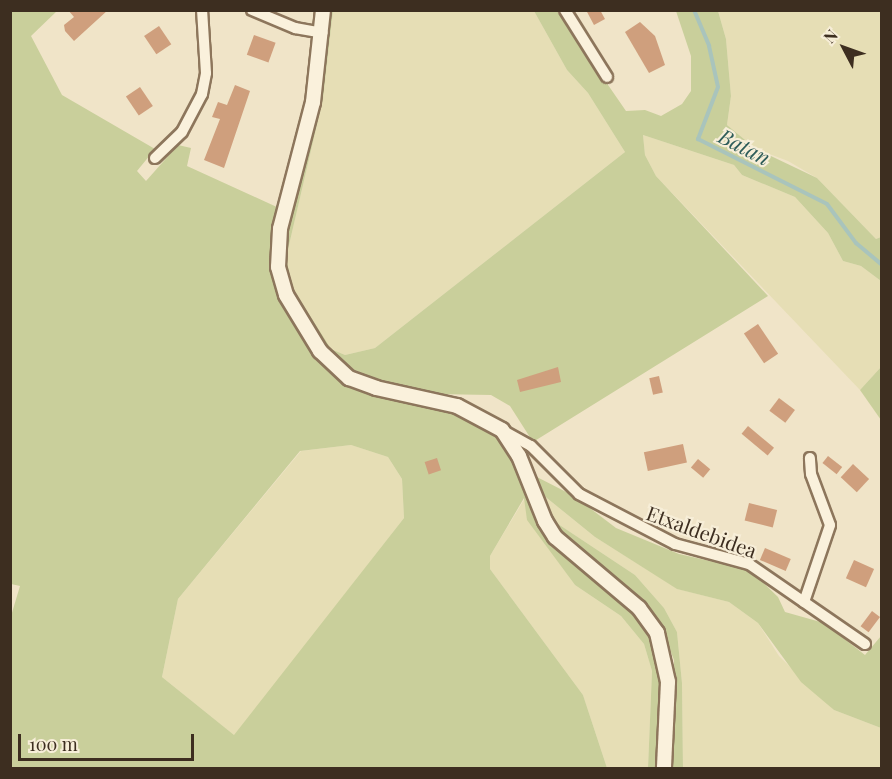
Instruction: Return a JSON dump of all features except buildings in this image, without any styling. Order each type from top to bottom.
[{"type":"street","points":[[155,158],[182,132],[202,94],[206,73],[202,10]]},
{"type":"street","points":[[252,10],[295,28],[323,33]]},
{"type":"street","points":[[323,10],[323,33],[313,102],[280,229],[278,267],[286,295],[320,351],[350,378],[376,388],[457,406],[502,430],[519,456],[545,521],[555,537],[639,608],[657,633],[668,673],[664,768]]},
{"type":"street","points":[[565,10],[607,77]]},
{"type":"street","name":"Etxaldebidea","points":[[502,430],[531,446],[565,484],[626,521],[675,544],[749,564],[865,644]]},
{"type":"street","points":[[804,602],[830,525],[811,474],[810,458]]},
{"type":"shaded area","points":[[333,11],[534,11],[567,70],[588,93],[625,152],[375,348],[345,355],[331,349],[309,319],[293,289],[286,258],[323,99]]},
{"type":"shaded area","points":[[718,11],[881,11],[881,237],[876,239],[817,178],[788,161],[756,149],[727,125],[731,96],[726,39]]},
{"type":"shaded area","points":[[643,135],[734,165],[742,175],[795,197],[828,233],[843,261],[861,266],[881,281],[881,367],[860,390],[656,176],[645,155]]},
{"type":"shaded area","points":[[351,445],[388,457],[402,479],[404,518],[235,736],[162,677],[178,599],[301,451]]},
{"type":"shaded area","points":[[537,490],[595,537],[678,589],[729,602],[758,623],[779,656],[834,710],[881,728],[881,768],[683,768],[682,683],[677,632],[664,608],[635,575],[549,518]]},
{"type":"shaded area","points":[[525,498],[557,560],[575,585],[621,616],[644,644],[652,671],[648,768],[607,768],[583,695],[490,569],[490,556]]},
{"type":"green space","points":[[11,11],[57,11],[31,36],[62,95],[155,149],[137,171],[146,181],[178,145],[191,148],[187,166],[279,208],[270,270],[280,300],[303,340],[334,373],[347,384],[456,412],[486,426],[505,444],[546,534],[572,562],[641,618],[656,646],[662,695],[657,768],[648,768],[652,671],[644,644],[621,616],[575,585],[527,520],[524,498],[490,556],[490,569],[583,695],[607,768],[11,768],[11,616],[20,586],[11,584]],"holes":[[[351,445],[388,457],[402,479],[404,518],[234,735],[162,677],[178,599],[300,451]]]},
{"type":"green space","points":[[327,11],[333,11],[323,99],[286,258],[293,289],[331,349],[345,355],[375,348],[625,152],[588,93],[567,70],[534,11],[557,11],[626,111],[645,110],[661,116],[682,104],[691,91],[691,56],[676,11],[718,11],[726,39],[731,96],[727,125],[756,149],[817,178],[876,239],[881,237],[881,281],[861,266],[843,261],[828,233],[795,197],[742,175],[734,165],[643,135],[645,155],[656,176],[768,296],[533,442],[510,406],[491,395],[434,394],[356,374],[337,363],[315,337],[288,289],[282,260],[283,234]]},
{"type":"green space","points":[[881,367],[881,420],[860,390]]},
{"type":"green space","points":[[533,475],[574,496],[616,528],[679,554],[750,570],[778,597],[785,612],[824,623],[865,655],[881,636],[881,728],[834,710],[801,682],[758,623],[729,602],[677,589],[595,537],[537,490]]},
{"type":"green space","points":[[549,518],[635,575],[664,608],[677,632],[682,683],[683,768],[669,768],[674,660],[660,624],[644,604],[558,531]]},
{"type":"waterway","name":"Batan","points":[[694,10],[709,46],[718,87],[698,139],[827,204],[856,243],[882,265]]}]
